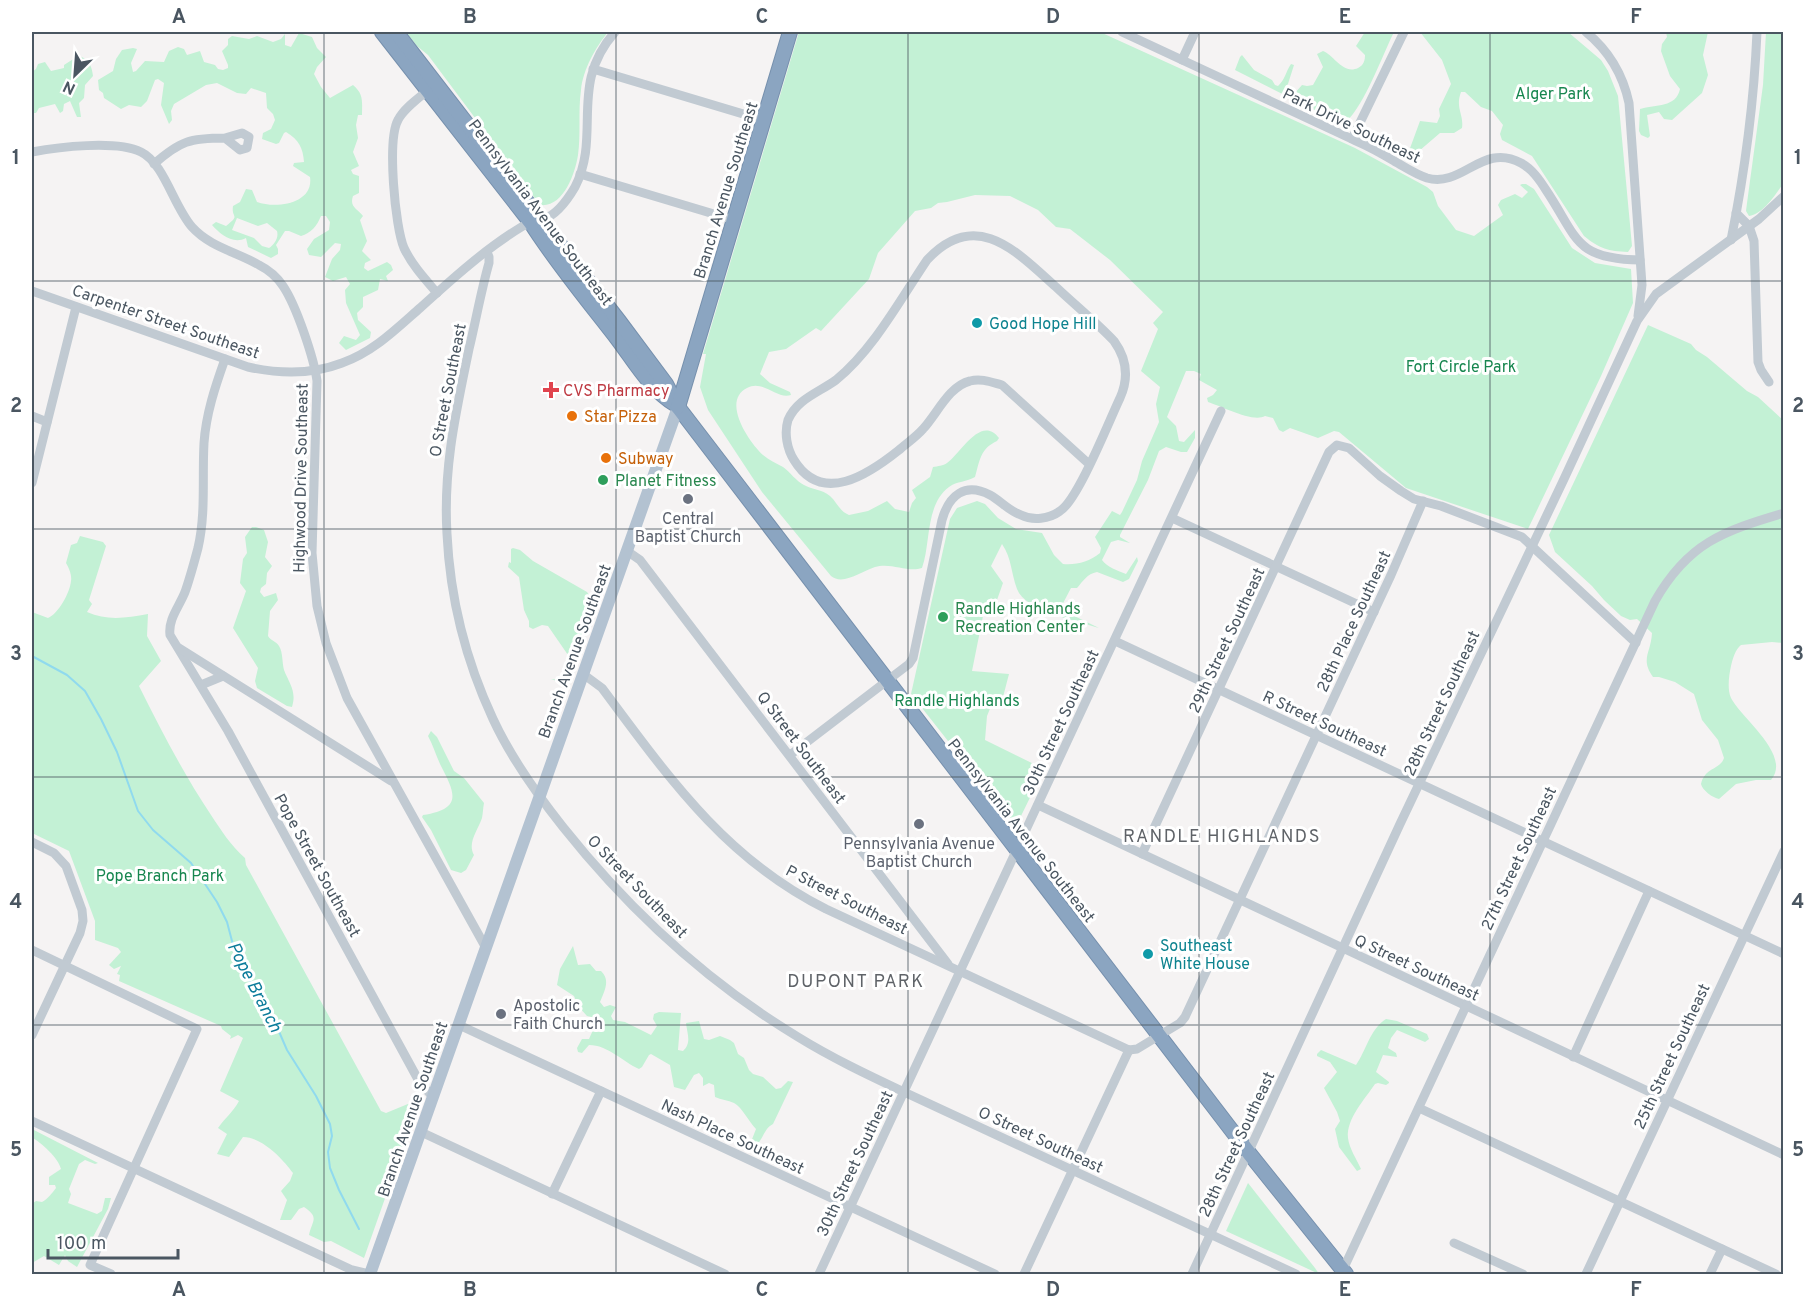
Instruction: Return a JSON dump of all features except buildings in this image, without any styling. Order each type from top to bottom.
[{"type":"highway","name":"Pennsylvania Avenue Southeast","points":[[382,32],[432,87],[537,222],[551,255],[637,366],[662,396],[678,407],[1017,850],[1165,1032],[1249,1153],[1343,1274]]},
{"type":"highway","name":"Pennsylvania Avenue Southeast","points":[[396,32],[432,87]]},
{"type":"highway","name":"Branch Avenue Southeast","points":[[678,407],[790,32]]},
{"type":"main road","name":"Branch Avenue Southeast","points":[[369,1275],[678,407]]},
{"type":"street","name":"Carpenter Street Southeast","points":[[32,291],[248,367],[295,372],[342,363],[371,349],[466,267],[524,226],[553,214],[565,202],[580,174],[586,152],[587,100],[593,69],[603,48],[615,32]]},
{"type":"street","name":"Park Drive Southeast","points":[[1122,32],[1378,151],[1415,173],[1432,178],[1454,176],[1488,159],[1514,160],[1538,178],[1574,237],[1583,246],[1605,258],[1640,260]]},
{"type":"street","points":[[1182,60],[1195,32]]},
{"type":"street","points":[[1352,139],[1404,32]]},
{"type":"street","points":[[1586,32],[1610,58],[1620,74],[1628,97],[1642,285],[1637,321]]},
{"type":"street","points":[[1731,240],[1751,121],[1757,32]]},
{"type":"street","points":[[593,69],[763,120]]},
{"type":"street","points":[[432,87],[400,117],[395,128],[393,143],[399,233],[408,255],[437,293]]},
{"type":"street","points":[[154,164],[172,148],[185,141],[225,138]]},
{"type":"street","name":"Highwood Drive Southeast","points":[[32,152],[84,146],[132,149],[143,153],[154,164],[183,216],[194,229],[219,246],[261,266],[281,283],[291,300],[315,370],[312,553],[319,619],[328,651],[340,683],[393,783],[486,948]]},
{"type":"street","points":[[580,174],[734,220]]},
{"type":"street","name":"28th Street Southeast","points":[[1192,1275],[1637,321],[1664,287],[1731,240],[1784,196]]},
{"type":"street","points":[[1736,213],[1749,226],[1754,241],[1758,362],[1769,382]]},
{"type":"street","points":[[790,754],[909,664],[916,651],[942,520],[950,500],[964,491],[979,491],[990,495],[1022,516],[1049,517],[1060,512],[1071,501],[1089,464],[1123,392],[1126,369],[1122,352],[1114,341],[1017,251],[992,238],[967,237],[945,245],[931,256],[858,358],[835,380],[807,397],[796,407],[787,426],[789,450],[799,467],[813,479],[837,484],[850,482],[878,467],[922,430],[955,389],[969,381],[985,380],[1002,385],[1089,464]]},
{"type":"street","name":"O Street Southeast","points":[[487,252],[489,263],[456,406],[449,454],[446,510],[449,560],[456,607],[479,686],[504,741],[539,797],[624,898],[659,933],[710,977],[798,1038],[845,1064],[1296,1275]]},
{"type":"street","points":[[1642,285],[1653,291],[1664,287]]},
{"type":"street","points":[[32,483],[76,307]]},
{"type":"street","points":[[225,359],[206,420],[203,456],[203,512],[199,541],[187,587],[170,625],[170,635],[175,646],[393,783]]},
{"type":"street","name":"30th Street Southeast","points":[[819,1275],[1221,411]]},
{"type":"street","points":[[32,416],[47,422]]},
{"type":"street","name":"29th Street Southeast","points":[[1142,854],[1329,452],[1334,447],[1350,448],[1401,491],[1423,501]]},
{"type":"street","points":[[1423,501],[1522,537],[1636,643]]},
{"type":"street","name":"28th Place Southeast","points":[[1165,1032],[1185,1017],[1414,527],[1423,501]]},
{"type":"street","name":"27th Street Southeast","points":[[1343,1274],[1659,594],[1692,554],[1728,531],[1784,513]]},
{"type":"street","points":[[1172,518],[1374,612]]},
{"type":"street","name":"Q Street Southeast","points":[[627,551],[640,560],[949,965]]},
{"type":"street","name":"R Street Southeast","points":[[1115,641],[1784,954]]},
{"type":"street","name":"Pope Street Southeast","points":[[175,646],[201,685],[238,750],[420,1083],[433,1097]]},
{"type":"street","name":"P Street Southeast","points":[[583,674],[602,688],[701,815],[748,859],[779,882],[814,903],[1129,1050]]},
{"type":"street","points":[[201,685],[223,676]]},
{"type":"street","name":"Q Street Southeast","points":[[1038,805],[1784,1155]]},
{"type":"street","points":[[32,843],[54,853],[66,866],[81,904],[83,917],[81,929],[32,1035]]},
{"type":"street","name":"25th Street Southeast","points":[[1586,1275],[1784,851]]},
{"type":"street","points":[[1573,1057],[1649,891]]},
{"type":"street","points":[[32,950],[197,1029],[90,1264],[111,1275]]},
{"type":"street","name":"Nash Place Southeast","points":[[459,1025],[995,1275]]},
{"type":"street","points":[[1024,1275],[1129,1050],[1137,1049],[1165,1032]]},
{"type":"street","points":[[552,1194],[601,1091]]},
{"type":"street","points":[[1419,1108],[1776,1275]]},
{"type":"street","points":[[32,1121],[352,1270],[369,1275]]},
{"type":"street","points":[[421,1132],[725,1275]]},
{"type":"street","points":[[1454,1243],[1523,1275]]},
{"type":"street","points":[[1710,1275],[1722,1249]]},
{"type":"green space","points":[[406,32],[608,32],[595,51],[584,74],[580,98],[579,147],[576,163],[571,180],[561,196],[548,204],[540,205],[428,55]]},
{"type":"green space","name":"Fort Circle Park","points":[[799,32],[1100,32],[1355,148],[1427,187],[1433,192],[1438,206],[1456,230],[1474,236],[1503,215],[1498,205],[1501,200],[1515,194],[1522,198],[1528,192],[1520,185],[1526,184],[1534,189],[1572,248],[1595,263],[1631,269],[1633,303],[1528,529],[1406,488],[1339,432],[1334,431],[1318,438],[1290,428],[1283,432],[1279,430],[1273,418],[1245,416],[1208,402],[1207,398],[1217,390],[1199,380],[1201,374],[1186,371],[1167,417],[1176,426],[1179,441],[1184,442],[1195,430],[1195,438],[1187,452],[1166,447],[1159,451],[1148,480],[1120,535],[1130,543],[1118,540],[1111,542],[1102,560],[1110,567],[1126,574],[1137,557],[1138,561],[1129,579],[1123,582],[1097,572],[1090,574],[1077,588],[1071,588],[1060,609],[1099,628],[1053,614],[1022,597],[1017,589],[1010,561],[1002,544],[991,566],[1003,583],[992,614],[984,611],[972,671],[1009,674],[1003,697],[996,694],[987,716],[985,740],[1044,769],[1020,818],[1011,821],[911,694],[950,519],[957,508],[977,501],[985,504],[998,518],[1016,529],[1042,533],[1054,555],[1063,564],[1083,562],[1100,553],[1101,548],[1095,537],[1112,511],[1120,515],[1122,512],[1159,422],[1156,404],[1160,387],[1141,371],[1158,329],[1153,323],[1163,312],[1110,260],[1070,229],[1056,227],[1038,210],[1010,196],[975,195],[938,203],[931,208],[915,211],[878,253],[869,279],[821,331],[816,328],[786,349],[769,352],[760,374],[770,383],[790,392],[791,395],[780,395],[759,386],[747,388],[740,394],[737,402],[740,422],[751,441],[763,455],[783,467],[807,487],[827,494],[849,515],[868,511],[887,501],[895,509],[909,512],[916,498],[912,490],[930,477],[933,467],[947,463],[978,433],[992,432],[999,438],[984,451],[975,477],[952,485],[941,495],[932,514],[922,568],[881,566],[847,579],[836,579],[831,576],[762,492],[708,410],[700,387],[706,354],[703,354]]},
{"type":"green space","points":[[1365,32],[1394,32],[1360,104],[1346,122],[1326,116],[1235,70],[1242,55],[1254,70],[1278,86],[1291,64],[1294,65],[1287,87],[1290,93],[1294,94],[1302,85],[1313,85],[1323,67],[1317,54],[1323,51],[1348,69],[1362,65],[1365,55],[1356,46]]},
{"type":"green space","name":"Alger Park","points":[[1420,32],[1568,32],[1601,60],[1618,96],[1632,246],[1628,252],[1604,248],[1584,236],[1532,156],[1502,140],[1500,134],[1503,125],[1492,111],[1481,107],[1465,92],[1461,92],[1459,98],[1462,128],[1454,133],[1440,133],[1419,151],[1412,153],[1409,151],[1420,121],[1437,123],[1440,116],[1439,109],[1451,84],[1442,60]]},
{"type":"green space","points":[[1666,32],[1708,32],[1703,55],[1708,75],[1702,93],[1672,120],[1664,119],[1659,112],[1647,115],[1650,136],[1648,138],[1641,135],[1639,131],[1640,109],[1670,102],[1678,95],[1680,89],[1670,76],[1661,51],[1662,44],[1667,37]]},
{"type":"green space","points":[[1766,32],[1783,32],[1783,184],[1764,208],[1749,216],[1746,211],[1763,85]]},
{"type":"green space","points":[[299,33],[312,37],[317,48],[326,57],[314,74],[330,98],[353,85],[361,95],[362,115],[358,115],[356,125],[358,138],[353,152],[359,166],[351,170],[353,174],[359,176],[359,193],[353,196],[352,203],[363,216],[360,220],[367,241],[362,251],[371,260],[365,263],[364,268],[368,271],[387,262],[393,270],[386,276],[388,281],[380,279],[378,290],[363,297],[363,307],[357,313],[358,320],[371,332],[370,338],[346,350],[339,343],[344,336],[356,340],[360,335],[346,303],[345,290],[350,284],[346,277],[333,281],[325,277],[341,244],[335,243],[321,257],[309,255],[307,249],[314,239],[329,230],[330,222],[326,216],[321,216],[313,229],[301,236],[285,231],[276,245],[278,254],[271,258],[248,247],[246,238],[232,239],[223,235],[212,225],[216,222],[226,226],[233,220],[233,206],[240,202],[246,189],[252,190],[257,202],[274,205],[300,199],[310,186],[310,177],[293,166],[294,163],[304,162],[301,148],[294,138],[286,132],[276,144],[262,139],[263,133],[271,129],[275,120],[267,108],[266,93],[251,88],[246,94],[237,93],[217,83],[206,85],[174,104],[171,111],[172,120],[169,124],[161,105],[164,83],[158,79],[155,80],[147,101],[141,107],[129,105],[121,109],[104,98],[103,93],[99,90],[98,80],[113,71],[116,59],[122,50],[137,49],[131,63],[133,72],[145,61],[164,62],[169,51],[178,47],[184,49],[187,55],[200,51],[204,62],[223,70],[228,68],[228,65],[222,51],[232,36],[249,39],[257,36],[273,42],[281,39],[285,34],[285,45],[291,47]],"holes":[[[237,218],[258,226],[267,223],[277,231],[276,241],[269,248],[262,246],[254,238],[232,230]]]},
{"type":"green space","points":[[78,56],[89,63],[93,76],[85,85],[84,98],[79,103],[81,117],[77,117],[70,101],[64,104],[63,111],[60,113],[55,104],[39,108],[36,113],[33,113],[32,72],[38,64],[45,62],[51,71],[64,68],[64,65]]},
{"type":"green space","points":[[1648,325],[1691,344],[1747,391],[1758,397],[1783,420],[1783,643],[1741,645],[1733,657],[1729,682],[1731,698],[1770,749],[1776,770],[1771,780],[1736,784],[1719,799],[1703,789],[1701,784],[1706,774],[1719,765],[1724,758],[1718,740],[1702,720],[1694,694],[1675,682],[1653,677],[1647,665],[1652,633],[1637,619],[1630,620],[1621,616],[1604,600],[1555,552],[1549,535]]},
{"type":"green space","points":[[252,527],[264,530],[268,542],[265,557],[272,566],[267,573],[266,584],[260,592],[264,597],[276,593],[278,600],[270,611],[268,636],[280,648],[284,670],[293,692],[292,707],[257,688],[255,681],[258,668],[233,628],[246,591],[240,583],[243,559],[247,553],[245,537]]},
{"type":"green space","name":"Pope Branch Park","points":[[80,536],[103,542],[106,546],[89,600],[92,604],[87,612],[109,618],[148,614],[147,636],[161,661],[139,686],[201,799],[226,838],[245,858],[246,865],[381,1111],[386,1113],[420,1099],[364,1258],[331,1241],[324,1242],[309,1235],[313,1217],[304,1207],[299,1209],[291,1220],[280,1220],[287,1200],[281,1191],[290,1181],[293,1173],[278,1155],[265,1145],[243,1137],[229,1157],[217,1154],[227,1134],[218,1128],[239,1101],[220,1091],[243,1038],[238,1035],[230,1039],[231,1036],[221,1026],[119,981],[120,975],[117,974],[121,966],[114,969],[109,965],[121,952],[118,948],[95,940],[95,921],[69,851],[32,833],[32,612],[48,618],[63,602],[71,579],[66,563],[71,545],[77,543]]},
{"type":"green space","points":[[511,549],[520,550],[533,561],[589,595],[585,609],[590,610],[565,684],[551,679],[561,680],[569,661],[568,655],[548,626],[542,625],[533,629],[529,627],[519,577],[508,567],[509,562],[511,563]]},
{"type":"green space","points":[[431,731],[437,737],[454,771],[464,778],[484,803],[482,818],[472,841],[474,855],[466,870],[461,873],[451,870],[422,817],[445,809],[452,798],[450,784],[428,736]]},
{"type":"green space","points":[[573,946],[578,965],[590,964],[596,971],[601,971],[606,978],[606,986],[600,1002],[604,1007],[610,1005],[616,1007],[611,1016],[613,1020],[625,1022],[651,1035],[657,1026],[653,1019],[654,1014],[659,1012],[681,1013],[678,1050],[683,1051],[687,1045],[686,1023],[699,1021],[704,1039],[709,1040],[720,1036],[730,1040],[734,1043],[738,1054],[744,1058],[749,1070],[763,1077],[776,1089],[781,1088],[788,1081],[793,1082],[773,1124],[753,1148],[749,1147],[756,1129],[737,1105],[715,1097],[714,1085],[709,1083],[703,1086],[703,1078],[699,1073],[694,1075],[685,1090],[674,1087],[670,1065],[651,1054],[639,1069],[596,1046],[589,1045],[582,1053],[578,1052],[577,1048],[582,1039],[589,1039],[593,1030],[601,1028],[604,1020],[587,1016],[578,1006],[574,996],[557,985],[560,969]]},
{"type":"green space","points":[[1386,1019],[1397,1021],[1427,1034],[1429,1039],[1425,1042],[1397,1030],[1391,1038],[1388,1048],[1396,1053],[1397,1057],[1383,1055],[1376,1072],[1389,1083],[1375,1084],[1357,1110],[1348,1131],[1351,1150],[1361,1169],[1357,1171],[1339,1147],[1335,1129],[1340,1121],[1324,1088],[1337,1072],[1330,1062],[1317,1054],[1321,1050],[1356,1065],[1372,1034]]},
{"type":"green space","points":[[32,1129],[98,1163],[85,1160],[79,1164],[69,1189],[71,1194],[68,1203],[97,1214],[102,1211],[105,1198],[111,1198],[108,1209],[77,1267],[68,1261],[65,1255],[59,1265],[44,1256],[32,1263],[32,1204],[36,1201],[42,1202],[56,1188],[55,1185],[49,1185],[49,1177],[61,1169],[53,1155],[32,1137]]},
{"type":"green space","points":[[1248,1183],[1315,1268],[1319,1274],[1226,1231]]},
{"type":"waterway","name":"Pope Branch","points":[[32,656],[67,675],[85,691],[117,752],[138,811],[153,830],[191,863],[217,902],[227,922],[237,960],[330,1124],[332,1136],[328,1152],[330,1168],[359,1229]]},
{"type":"place","name":"Good Hope Hill","points":[[977,323]]},
{"type":"place","name":"CVS Pharmacy","points":[[551,390]]},
{"type":"place","name":"Star Pizza","points":[[572,416]]},
{"type":"place","name":"Subway","points":[[606,458]]},
{"type":"place","name":"Planet Fitness","points":[[603,480]]},
{"type":"place","name":"Central Baptist Church","points":[[688,499]]},
{"type":"place","name":"Randle Highlands Recreation Center","points":[[943,617]]},
{"type":"place","name":"Pennsylvania Avenue Baptist Church","points":[[919,824]]},
{"type":"place","name":"Southeast White House","points":[[1148,954]]},
{"type":"place","name":"Apostolic Faith Church","points":[[501,1014]]},
{"type":"district","name":"RANDLE HIGHLANDS","points":[[1222,836]]},
{"type":"district","name":"DUPONT PARK","points":[[856,981]]},
{"type":"park label","name":"Randle Highlands","points":[[957,700]]}]
